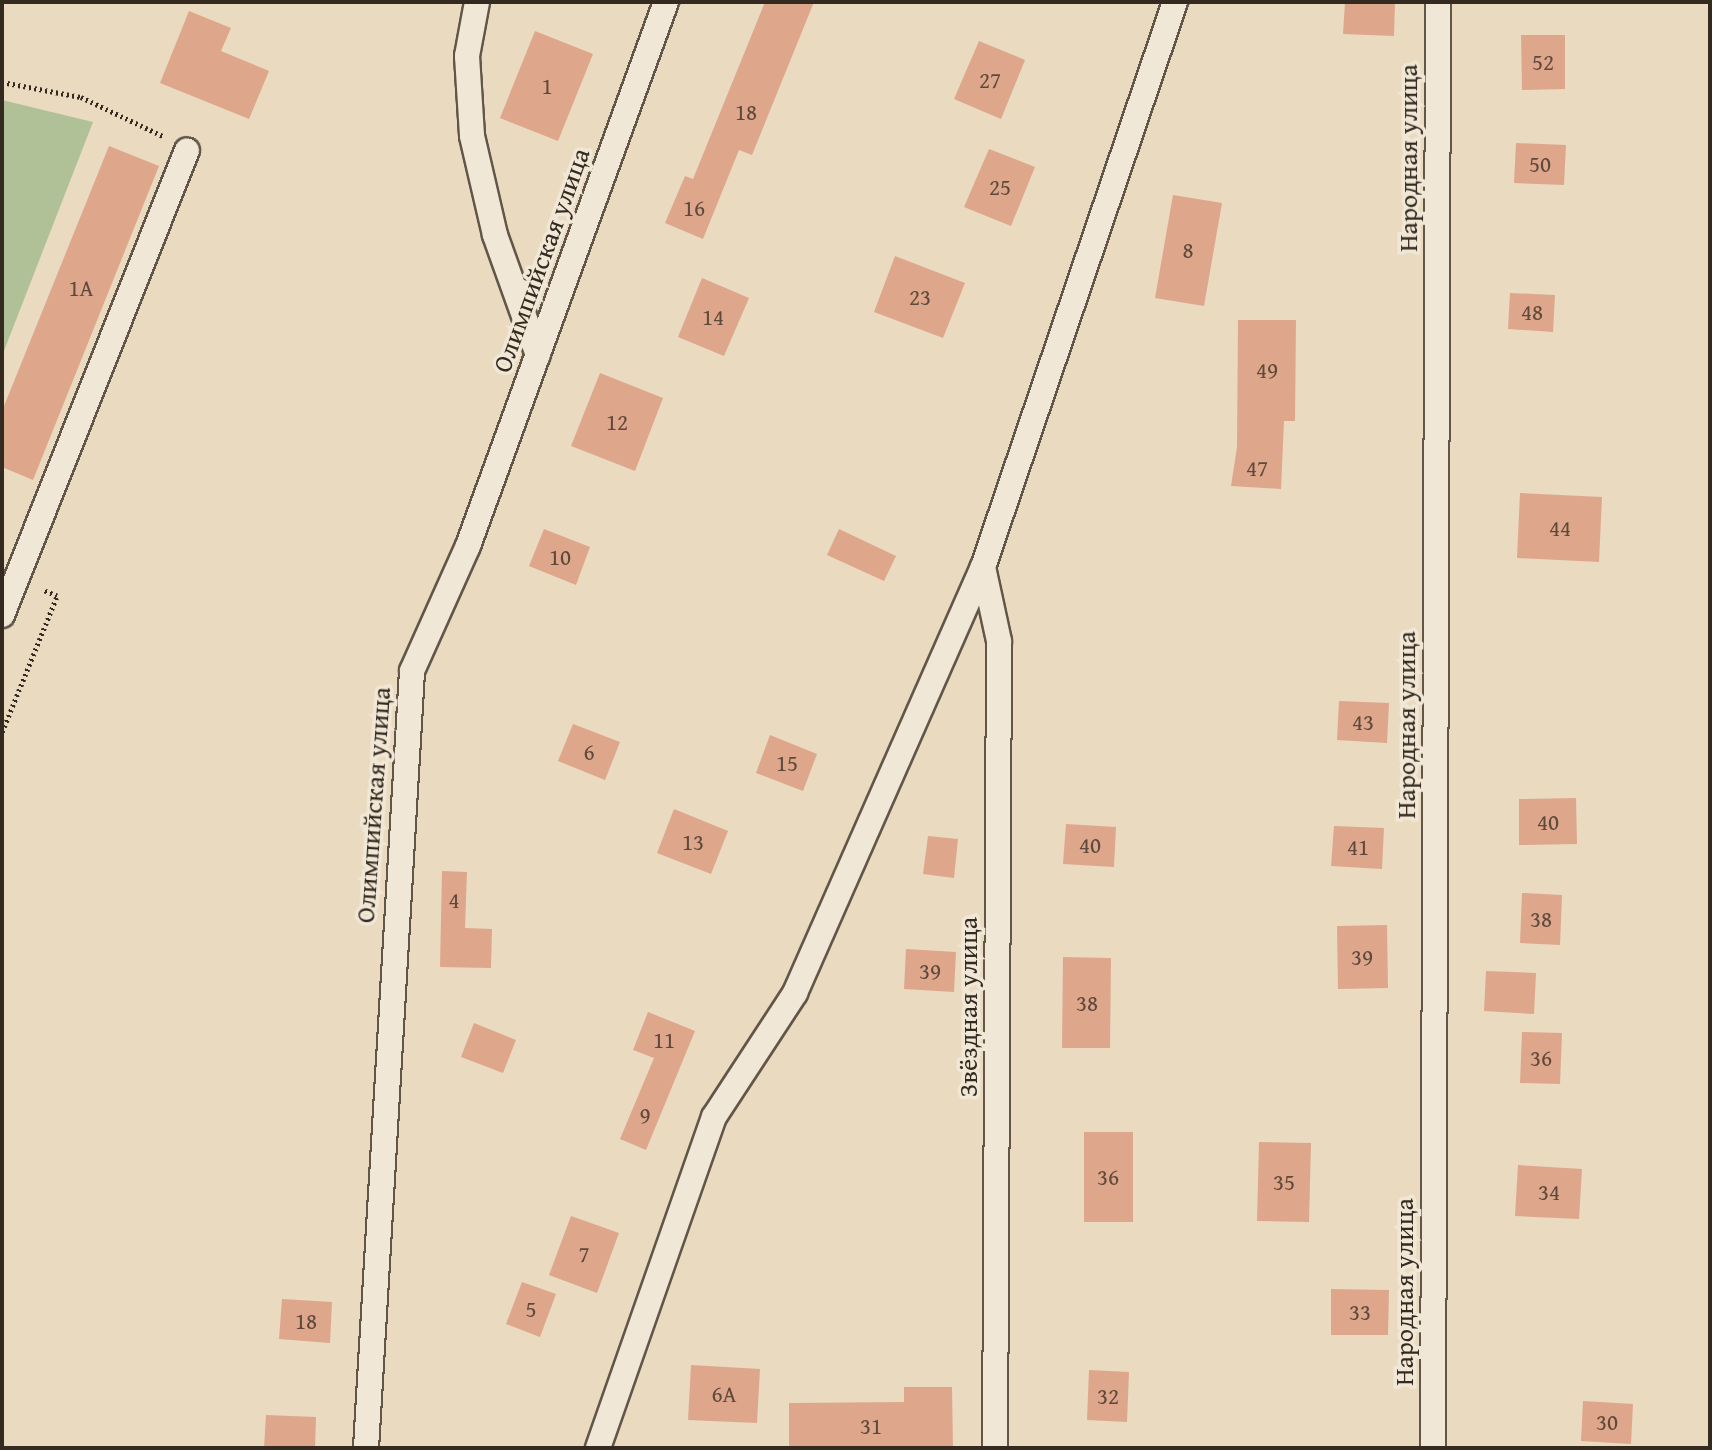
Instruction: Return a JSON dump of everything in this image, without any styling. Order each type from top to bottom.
[{"type":"street","points":[[478,2],[467,56],[472,136],[495,235],[538,355]]},
{"type":"street","name":"Олимпийская улица","points":[[366,1448],[412,671],[468,546],[666,2]]},
{"type":"street","points":[[598,1448],[714,1117],[795,993],[983,567],[1175,2]]},
{"type":"street","name":"Народная улица","points":[[1433,1448],[1438,2]]},
{"type":"street","points":[[2,615],[187,151]]},
{"type":"street","name":"Звёздная улица","points":[[983,567],[999,641],[995,1448]]},
{"type":"path","points":[[2,82],[80,97],[142,123],[187,151]]},
{"type":"path","points":[[2,732],[57,596],[16,580]]},
{"type":"green space","points":[[2,100],[93,122],[2,356]]},
{"type":"building","points":[[765,2],[814,2],[752,155],[739,150],[703,239],[665,223],[685,176],[693,179]]},
{"type":"building","points":[[1345,2],[1395,2],[1394,36],[1343,34]]},
{"type":"building","points":[[189,11],[231,28],[221,51],[269,71],[249,119],[160,83]]},
{"type":"building","points":[[535,31],[593,54],[558,141],[500,118]]},
{"type":"building","points":[[1521,35],[1565,35],[1565,89],[1522,90]]},
{"type":"building","points":[[979,41],[1025,60],[1001,119],[954,99]]},
{"type":"building","points":[[1516,143],[1566,145],[1564,185],[1514,183]]},
{"type":"building","points":[[109,146],[159,166],[33,480],[2,467],[2,411]]},
{"type":"building","points":[[989,149],[1035,167],[1011,226],[964,207]]},
{"type":"building","points":[[1173,195],[1222,203],[1204,306],[1155,298]]},
{"type":"building","points":[[895,256],[965,283],[943,338],[874,312]]},
{"type":"building","points":[[702,278],[749,298],[724,356],[678,337]]},
{"type":"building","points":[[1510,293],[1555,295],[1553,332],[1508,329]]},
{"type":"building","points":[[1238,320],[1296,320],[1295,421],[1284,421],[1281,489],[1231,486],[1237,447]]},
{"type":"building","points":[[600,373],[663,398],[635,471],[571,446]]},
{"type":"building","points":[[1520,493],[1602,497],[1599,562],[1517,558]]},
{"type":"building","points":[[544,529],[590,547],[576,585],[529,566]]},
{"type":"building","points":[[839,529],[896,556],[884,581],[827,555]]},
{"type":"building","points":[[1339,701],[1389,703],[1387,743],[1337,740]]},
{"type":"building","points":[[573,724],[620,742],[605,780],[558,761]]},
{"type":"building","points":[[770,735],[817,754],[803,791],[756,773]]},
{"type":"building","points":[[1576,798],[1577,844],[1519,845],[1519,799]]},
{"type":"building","points":[[674,809],[728,831],[711,874],[657,853]]},
{"type":"building","points":[[1066,824],[1116,827],[1114,867],[1063,864]]},
{"type":"building","points":[[1334,826],[1384,828],[1382,869],[1331,866]]},
{"type":"building","points":[[928,836],[958,839],[954,878],[923,874]]},
{"type":"building","points":[[442,871],[467,872],[465,928],[492,929],[491,968],[440,967]]},
{"type":"building","points":[[1522,893],[1562,895],[1560,945],[1520,943]]},
{"type":"building","points":[[1387,925],[1388,988],[1338,989],[1337,926]]},
{"type":"building","points":[[906,949],[956,952],[954,992],[904,989]]},
{"type":"building","points":[[1063,957],[1111,958],[1110,1048],[1062,1048]]},
{"type":"building","points":[[1486,971],[1536,973],[1534,1014],[1484,1011]]},
{"type":"building","points":[[648,1012],[695,1031],[646,1150],[620,1139],[654,1058],[633,1050]]},
{"type":"building","points":[[474,1023],[516,1040],[503,1073],[461,1057]]},
{"type":"building","points":[[1522,1032],[1562,1033],[1560,1084],[1520,1083]]},
{"type":"building","points":[[1084,1132],[1133,1132],[1133,1222],[1084,1222]]},
{"type":"building","points":[[1259,1142],[1311,1143],[1309,1222],[1257,1221]]},
{"type":"building","points":[[1518,1165],[1582,1169],[1579,1219],[1515,1216]]},
{"type":"building","points":[[571,1216],[619,1233],[597,1293],[549,1275]]},
{"type":"building","points":[[522,1282],[556,1294],[540,1337],[506,1324]]},
{"type":"building","points":[[1331,1289],[1389,1290],[1388,1335],[1331,1335]]},
{"type":"building","points":[[282,1299],[332,1302],[330,1343],[279,1339]]},
{"type":"building","points":[[691,1365],[760,1369],[757,1423],[688,1420]]},
{"type":"building","points":[[1089,1370],[1129,1372],[1127,1422],[1087,1420]]},
{"type":"building","points":[[904,1387],[952,1387],[953,1448],[789,1448],[789,1403],[904,1402]]},
{"type":"building","points":[[1583,1401],[1633,1404],[1631,1444],[1581,1441]]},
{"type":"building","points":[[266,1415],[316,1417],[315,1448],[264,1448]]}]
